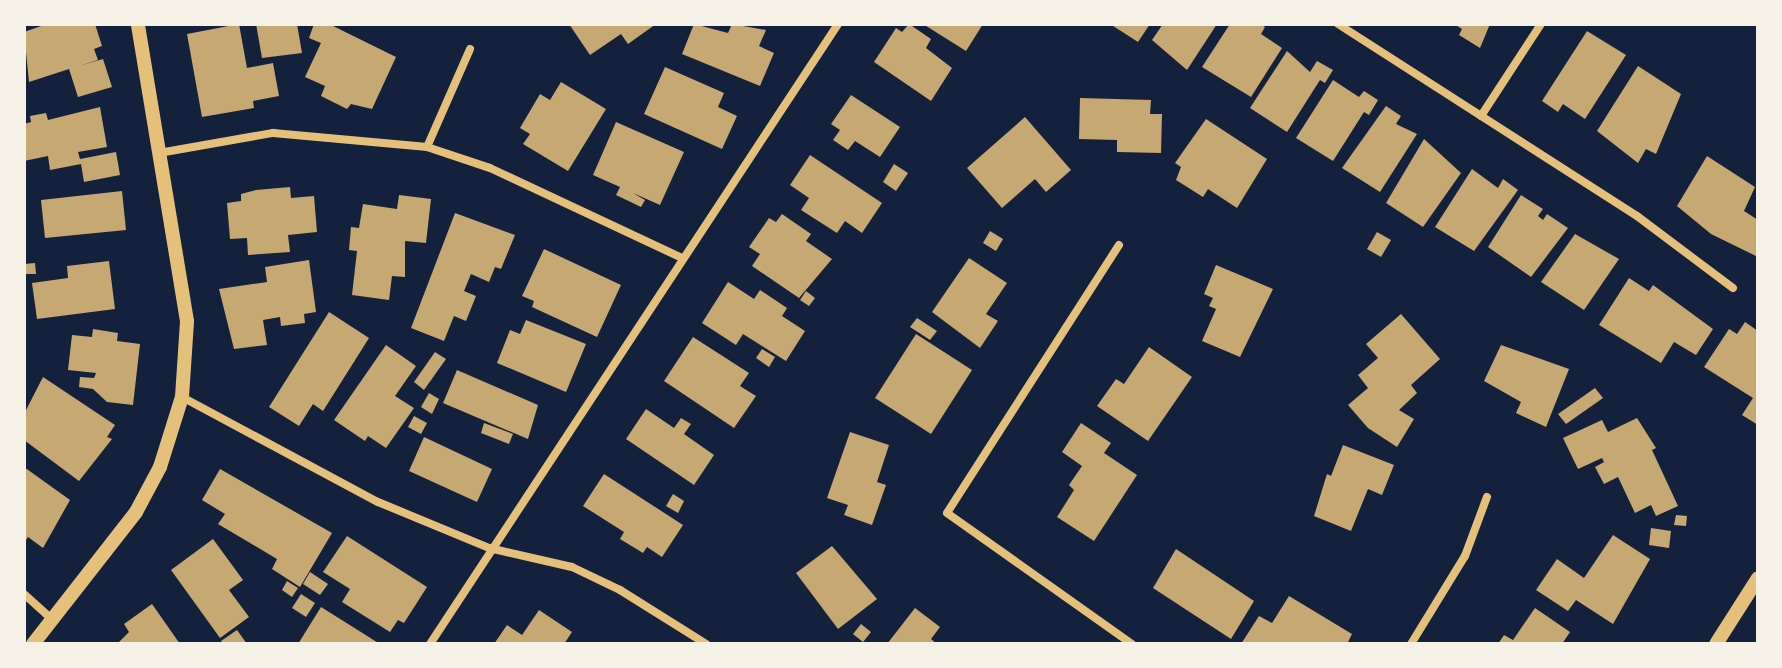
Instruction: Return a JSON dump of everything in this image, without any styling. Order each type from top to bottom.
[{"type":"street","points":[[33,644],[136,512],[160,467],[182,397],[187,321],[138,24]]},
{"type":"street","points":[[430,644],[489,548],[680,257],[838,24]]},
{"type":"street","points":[[1338,24],[1637,216],[1733,288]]},
{"type":"street","points":[[1481,116],[1541,24]]},
{"type":"street","points":[[427,147],[470,49]]},
{"type":"street","points":[[159,153],[273,133],[427,147],[490,168],[680,257]]},
{"type":"street","points":[[1119,245],[947,513],[1132,644]]},
{"type":"street","points":[[182,397],[378,502],[489,548],[572,567],[620,590],[706,644]]},
{"type":"street","points":[[1411,644],[1465,556],[1487,497]]},
{"type":"street","points":[[1716,644],[1758,578]]},
{"type":"street","points":[[24,594],[52,619]]},
{"type":"building","points":[[47,24],[95,24],[102,46],[94,49],[98,60],[79,66],[103,59],[112,87],[78,97],[69,69],[29,82],[24,32]]},
{"type":"building","points":[[239,24],[247,68],[273,63],[279,96],[253,101],[254,108],[202,117],[187,34]]},
{"type":"building","points":[[256,24],[297,24],[302,53],[262,58]]},
{"type":"building","points":[[314,24],[329,24],[396,57],[372,109],[351,104],[347,109],[321,96],[325,86],[305,77],[321,43],[309,38]]},
{"type":"building","points":[[569,24],[656,24],[628,44],[621,34],[590,55]]},
{"type":"building","points":[[694,24],[728,33],[732,24],[766,30],[759,46],[774,53],[760,86],[682,54]]},
{"type":"building","points":[[909,24],[931,39],[926,48],[952,68],[931,101],[874,62],[896,28],[902,32]]},
{"type":"building","points":[[923,24],[983,24],[966,51]]},
{"type":"building","points":[[1110,24],[1150,24],[1138,42]]},
{"type":"building","points":[[1163,24],[1217,24],[1187,70],[1152,40]]},
{"type":"building","points":[[1230,24],[1260,24],[1265,27],[1261,34],[1282,48],[1251,97],[1202,67]]},
{"type":"building","points":[[1454,24],[1490,24],[1480,48],[1459,35],[1462,29]]},
{"type":"building","points":[[1587,31],[1626,55],[1585,119],[1563,104],[1558,112],[1542,101]]},
{"type":"building","points":[[1287,51],[1310,72],[1317,61],[1333,70],[1325,83],[1320,80],[1287,132],[1250,108]]},
{"type":"building","points":[[1638,66],[1681,94],[1656,154],[1646,149],[1638,163],[1597,131]]},
{"type":"building","points":[[665,67],[724,93],[718,107],[737,116],[722,149],[644,114]]},
{"type":"building","points":[[1333,80],[1359,97],[1364,91],[1378,100],[1369,115],[1364,112],[1333,161],[1296,138]]},
{"type":"building","points":[[561,82],[606,109],[568,171],[523,144],[530,134],[520,128],[540,94],[550,100]]},
{"type":"building","points":[[851,95],[900,127],[880,157],[855,141],[848,150],[833,140],[840,130],[831,124]]},
{"type":"building","points":[[1080,98],[1151,100],[1150,114],[1162,114],[1161,153],[1117,152],[1117,140],[1079,139]]},
{"type":"building","points":[[1386,106],[1401,116],[1396,124],[1417,134],[1380,192],[1342,168]]},
{"type":"building","points":[[100,107],[107,147],[78,152],[80,159],[116,152],[120,175],[84,182],[81,164],[50,170],[48,156],[24,161],[24,124],[31,122],[30,116],[46,113],[48,120]]},
{"type":"building","points":[[1025,117],[1071,170],[1046,192],[1035,179],[1002,208],[967,168]]},
{"type":"building","points":[[1206,119],[1267,159],[1237,208],[1208,189],[1203,197],[1176,180],[1181,167],[1175,163]]},
{"type":"building","points":[[616,122],[684,152],[660,205],[633,193],[645,200],[641,207],[616,195],[620,187],[593,175]]},
{"type":"building","points":[[1424,139],[1461,173],[1423,227],[1386,203]]},
{"type":"building","points":[[810,155],[882,203],[862,233],[845,221],[837,233],[801,210],[809,198],[790,185]]},
{"type":"building","points":[[1707,156],[1755,187],[1744,211],[1758,220],[1758,257],[1711,234],[1677,206]]},
{"type":"building","points":[[894,164],[908,173],[896,191],[883,182]]},
{"type":"building","points":[[1472,169],[1498,188],[1503,179],[1518,190],[1474,251],[1435,227]]},
{"type":"building","points":[[290,187],[291,198],[314,196],[317,232],[288,235],[290,252],[248,255],[247,238],[230,239],[227,203],[241,201],[241,194],[256,190]]},
{"type":"building","points":[[122,191],[126,230],[45,238],[41,200]]},
{"type":"building","points":[[399,195],[431,199],[426,243],[405,241],[405,277],[392,276],[389,300],[352,295],[357,251],[349,250],[351,227],[359,228],[363,204],[397,209]]},
{"type":"building","points":[[1521,195],[1543,209],[1538,216],[1543,220],[1547,214],[1568,228],[1531,277],[1488,247]]},
{"type":"building","points":[[455,213],[515,235],[501,269],[495,267],[489,282],[471,274],[464,291],[476,296],[466,321],[454,316],[444,341],[411,328]]},
{"type":"building","points":[[782,214],[811,234],[806,241],[832,259],[799,298],[752,266],[760,254],[749,247],[769,218],[776,222]]},
{"type":"building","points":[[990,231],[1003,239],[996,251],[983,243]]},
{"type":"building","points":[[1377,232],[1391,240],[1381,257],[1367,249]]},
{"type":"building","points":[[1575,234],[1619,259],[1584,310],[1541,282]]},
{"type":"building","points":[[544,249],[621,285],[597,337],[532,307],[534,301],[522,296]]},
{"type":"building","points":[[969,258],[1007,283],[986,314],[998,321],[980,348],[932,312]]},
{"type":"building","points":[[309,260],[316,312],[304,314],[305,323],[281,326],[280,317],[263,320],[267,345],[234,349],[219,289],[267,282],[265,267]]},
{"type":"building","points":[[109,261],[115,309],[37,319],[32,283],[68,278],[67,266]]},
{"type":"building","points":[[35,263],[36,274],[24,274],[24,264]]},
{"type":"building","points":[[1216,265],[1273,289],[1240,357],[1202,341],[1216,309],[1209,306],[1213,298],[1204,294]]},
{"type":"building","points":[[1629,278],[1649,291],[1653,285],[1713,329],[1696,355],[1674,342],[1661,363],[1599,325]]},
{"type":"building","points":[[728,282],[754,299],[760,290],[787,308],[782,316],[805,331],[786,361],[743,334],[736,345],[702,323]]},
{"type":"building","points":[[806,291],[815,298],[809,306],[800,300]]},
{"type":"building","points":[[329,312],[369,338],[323,411],[313,404],[299,426],[269,407]]},
{"type":"building","points":[[1401,314],[1440,359],[1411,385],[1417,393],[1399,410],[1414,419],[1397,447],[1368,428],[1348,405],[1368,388],[1358,375],[1378,358],[1366,344]]},
{"type":"building","points":[[917,318],[937,331],[930,340],[910,327]]},
{"type":"building","points":[[526,320],[586,344],[566,392],[497,363],[510,330],[520,334]]},
{"type":"building","points":[[1745,322],[1758,331],[1758,425],[1742,415],[1753,398],[1704,367],[1729,329],[1737,334]]},
{"type":"building","points":[[93,329],[118,333],[117,341],[140,344],[133,405],[107,402],[93,389],[79,387],[80,377],[94,378],[96,373],[68,370],[72,335],[92,337]]},
{"type":"building","points":[[916,334],[972,370],[931,434],[875,398]]},
{"type":"building","points":[[693,337],[749,373],[740,386],[756,396],[734,428],[664,381]]},
{"type":"building","points":[[386,345],[416,366],[395,396],[414,408],[386,448],[368,436],[365,441],[334,420]]},
{"type":"building","points":[[1501,345],[1569,369],[1546,427],[1516,413],[1521,402],[1484,381]]},
{"type":"building","points":[[1149,347],[1192,377],[1148,441],[1097,406],[1116,379],[1124,384]]},
{"type":"building","points":[[762,349],[775,357],[769,367],[756,358]]},
{"type":"building","points":[[435,352],[446,359],[424,390],[414,382]]},
{"type":"building","points":[[457,370],[538,405],[528,439],[443,403]]},
{"type":"building","points":[[43,377],[115,425],[107,437],[112,439],[79,481],[24,440],[24,414]]},
{"type":"building","points":[[1595,388],[1603,398],[1566,424],[1558,414]]},
{"type":"building","points":[[429,393],[439,399],[432,414],[421,407]]},
{"type":"building","points":[[646,409],[674,428],[681,418],[691,424],[684,434],[714,455],[694,485],[626,439]]},
{"type":"building","points":[[414,416],[427,423],[421,434],[408,427]]},
{"type":"building","points":[[1637,418],[1656,448],[1652,450],[1678,506],[1656,516],[1651,505],[1635,513],[1618,477],[1604,484],[1595,467],[1604,462],[1602,458],[1578,469],[1563,438],[1602,420],[1608,432]]},
{"type":"building","points":[[484,423],[513,434],[509,444],[481,433]]},
{"type":"building","points":[[1081,423],[1111,443],[1104,453],[1137,475],[1094,541],[1057,517],[1074,490],[1069,485],[1082,466],[1062,452]]},
{"type":"building","points":[[850,432],[889,445],[877,482],[886,485],[872,525],[844,515],[848,505],[827,498]]},
{"type":"building","points":[[424,437],[492,469],[477,502],[409,471]]},
{"type":"building","points":[[1343,445],[1394,465],[1382,495],[1368,489],[1351,531],[1314,516],[1327,474],[1331,476]]},
{"type":"building","points":[[24,467],[70,500],[43,548],[28,537],[24,543]]},
{"type":"building","points":[[220,469],[332,533],[300,587],[272,569],[277,559],[218,524],[225,514],[202,500]]},
{"type":"building","points":[[604,474],[683,525],[662,557],[647,547],[643,553],[620,539],[624,532],[583,506]]},
{"type":"building","points":[[673,494],[684,501],[678,513],[666,506]]},
{"type":"building","points":[[1676,515],[1687,516],[1686,526],[1674,525]]},
{"type":"building","points":[[1651,528],[1671,531],[1669,548],[1649,545]]},
{"type":"building","points":[[1613,535],[1650,559],[1613,624],[1576,600],[1568,611],[1536,590],[1557,559],[1584,578]]},
{"type":"building","points":[[347,536],[427,587],[404,623],[398,620],[390,632],[342,602],[350,589],[323,572]]},
{"type":"building","points":[[213,539],[243,580],[229,590],[249,617],[220,638],[171,570]]},
{"type":"building","points":[[832,546],[877,599],[838,629],[796,573]]},
{"type":"building","points":[[1176,549],[1254,601],[1231,639],[1153,588]]},
{"type":"building","points":[[310,572],[328,584],[320,595],[303,584]]},
{"type":"building","points":[[287,581],[298,588],[292,597],[282,590]]},
{"type":"building","points":[[301,594],[315,603],[306,617],[292,608]]},
{"type":"building","points":[[1289,596],[1352,634],[1347,644],[1241,644],[1259,616],[1272,623]]},
{"type":"building","points":[[152,604],[180,644],[117,644],[129,632],[124,624]]},
{"type":"building","points":[[321,607],[380,644],[298,644]]},
{"type":"building","points":[[915,608],[940,627],[931,639],[937,644],[887,644]]},
{"type":"building","points":[[1535,608],[1570,632],[1562,644],[1498,644],[1504,635],[1513,640]]},
{"type":"building","points":[[539,610],[572,632],[564,644],[494,644],[507,625],[522,635]]},
{"type":"building","points":[[861,624],[871,632],[863,642],[853,634]]},
{"type":"building","points":[[237,630],[247,644],[223,644],[221,641]]}]
